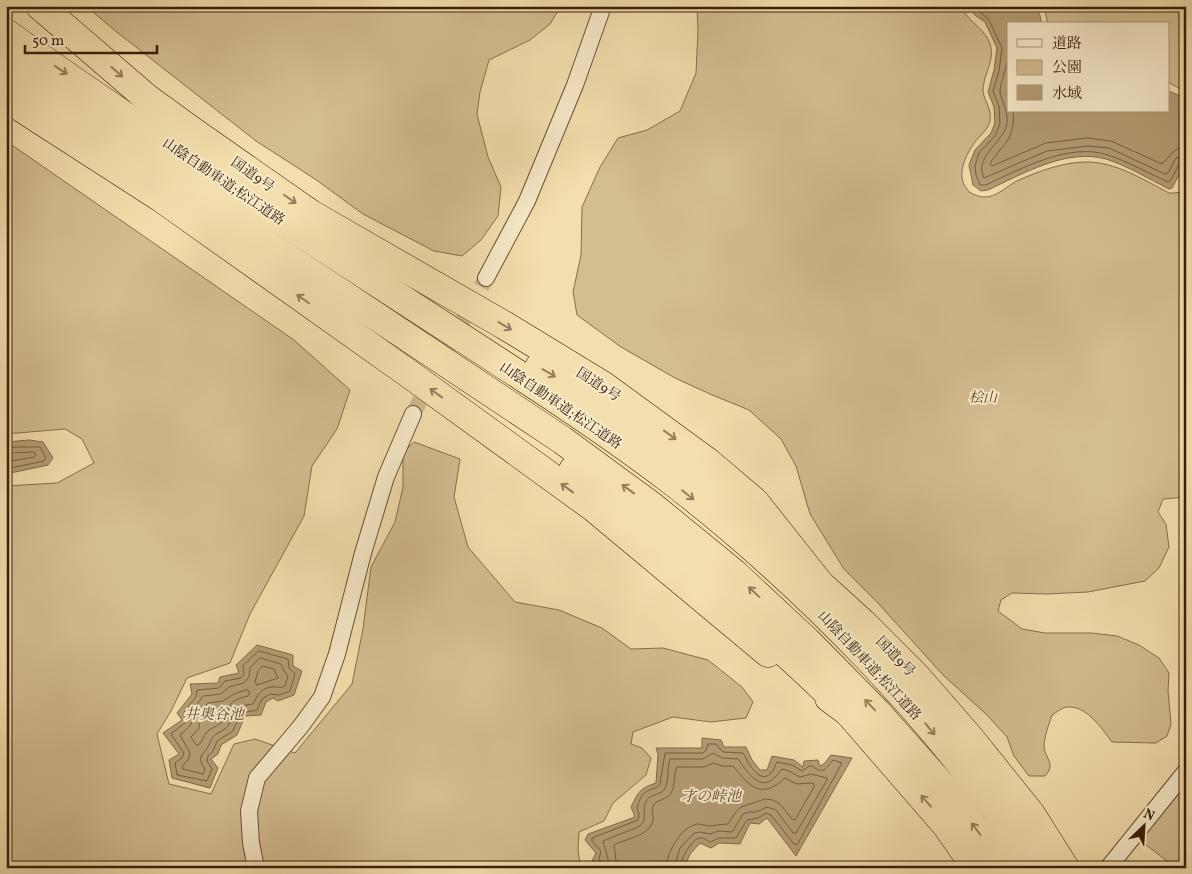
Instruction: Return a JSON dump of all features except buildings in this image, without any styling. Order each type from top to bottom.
[{"type":"highway","name":"国道9号","points":[[40,6],[147,98],[311,214],[604,386],[708,462],[755,502],[820,584],[863,622],[916,676],[970,738],[1031,814],[1066,868]]},
{"type":"highway","name":"山陰自動車道;松江道路","points":[[13,37],[250,200],[578,414],[669,480],[752,548],[826,617],[897,690],[965,770],[1037,868]]},
{"type":"highway","name":"山陰自動車道;松江道路","points":[[8,67],[236,223],[562,440],[652,506],[734,573],[807,640],[878,713],[947,791],[1005,868]]},
{"type":"highway","points":[[6,98],[161,198],[586,502],[764,650],[848,712]]},
{"type":"highway","points":[[250,200],[473,327],[608,409],[735,507],[820,584]]},
{"type":"highway","points":[[236,223],[444,372],[543,446],[706,580],[778,644],[848,712],[946,825],[976,868]]},
{"type":"street","points":[[486,278],[527,201],[575,85],[603,6]]},
{"type":"street","points":[[256,868],[251,843],[249,811],[257,778],[301,726],[322,697],[337,654],[363,553],[386,477],[413,414]]},
{"type":"street","points":[[1108,868],[1186,771]]},
{"type":"green space","points":[[86,6],[561,6],[550,24],[530,40],[489,60],[480,92],[477,114],[488,157],[501,187],[498,216],[481,240],[462,256],[434,251],[363,214],[315,179],[256,141]]},
{"type":"green space","name":"桧山","points":[[697,6],[962,6],[966,15],[982,30],[991,46],[991,59],[983,91],[990,112],[990,121],[969,151],[962,170],[963,182],[969,192],[983,197],[992,196],[1017,181],[1042,171],[1060,165],[1087,162],[1119,168],[1169,193],[1186,191],[1186,497],[1163,499],[1158,512],[1166,524],[1169,547],[1159,568],[1145,581],[1088,592],[1012,593],[1001,600],[998,611],[1022,629],[1045,633],[1091,633],[1117,636],[1139,645],[1159,658],[1169,673],[1168,691],[1171,724],[1167,736],[1156,743],[1112,742],[1093,718],[1074,707],[1062,708],[1052,715],[1045,739],[1044,747],[1050,768],[1045,776],[1029,776],[1014,756],[1007,737],[986,714],[943,675],[877,602],[844,569],[810,514],[796,466],[781,439],[749,410],[675,378],[621,347],[577,315],[573,292],[581,255],[582,207],[600,167],[618,138],[647,130],[680,111],[696,73]]},
{"type":"green space","points":[[1036,6],[1186,6],[1186,92],[1170,83],[1170,22],[1048,22],[1045,11]]},
{"type":"green space","points":[[6,141],[294,340],[350,390],[337,429],[312,466],[304,516],[250,614],[230,663],[187,678],[157,734],[169,784],[211,794],[234,744],[255,739],[295,753],[352,684],[363,629],[371,567],[395,522],[403,487],[403,453],[414,442],[460,459],[454,497],[468,547],[515,602],[559,610],[602,628],[631,649],[663,648],[708,660],[742,687],[753,702],[746,718],[711,722],[673,717],[633,732],[631,744],[642,748],[651,758],[646,775],[613,803],[604,821],[579,832],[578,850],[580,863],[591,868],[6,868],[6,486],[57,483],[94,463],[82,439],[65,429],[6,434]]},
{"type":"green space","points":[[1186,786],[1186,868],[1176,868],[1141,841],[1141,837],[1177,792]]},
{"type":"water","points":[[1028,6],[1038,12],[1040,17],[1041,22],[1007,22],[1007,112],[1170,112],[1170,92],[1186,98],[1186,162],[1172,188],[1169,189],[1114,162],[1091,157],[1076,157],[1045,164],[988,190],[981,191],[973,185],[969,165],[975,150],[991,133],[995,123],[994,107],[988,92],[997,48],[985,22],[967,7]]},
{"type":"water","points":[[29,440],[43,442],[53,458],[48,465],[6,474],[6,442]]},
{"type":"water","name":"井奥谷池","points":[[257,645],[293,655],[293,666],[302,671],[294,695],[278,701],[273,698],[266,702],[261,715],[245,716],[237,735],[221,745],[218,754],[211,759],[218,768],[210,788],[172,778],[169,760],[179,754],[163,733],[182,720],[177,713],[192,694],[190,684],[218,683],[220,677],[239,673],[236,665]]},
{"type":"water","name":"才の峠池","points":[[702,738],[721,740],[724,747],[746,747],[752,760],[760,770],[767,770],[772,756],[794,760],[803,767],[804,761],[818,760],[820,766],[831,755],[852,758],[796,856],[767,818],[759,824],[750,823],[740,844],[719,843],[711,848],[700,843],[690,854],[684,868],[627,868],[622,866],[618,868],[600,868],[592,861],[596,853],[585,840],[588,834],[635,817],[631,807],[638,794],[646,787],[656,783],[658,754],[656,748],[702,748]]},
{"type":"tunnel","points":[[413,414],[486,278]]}]
